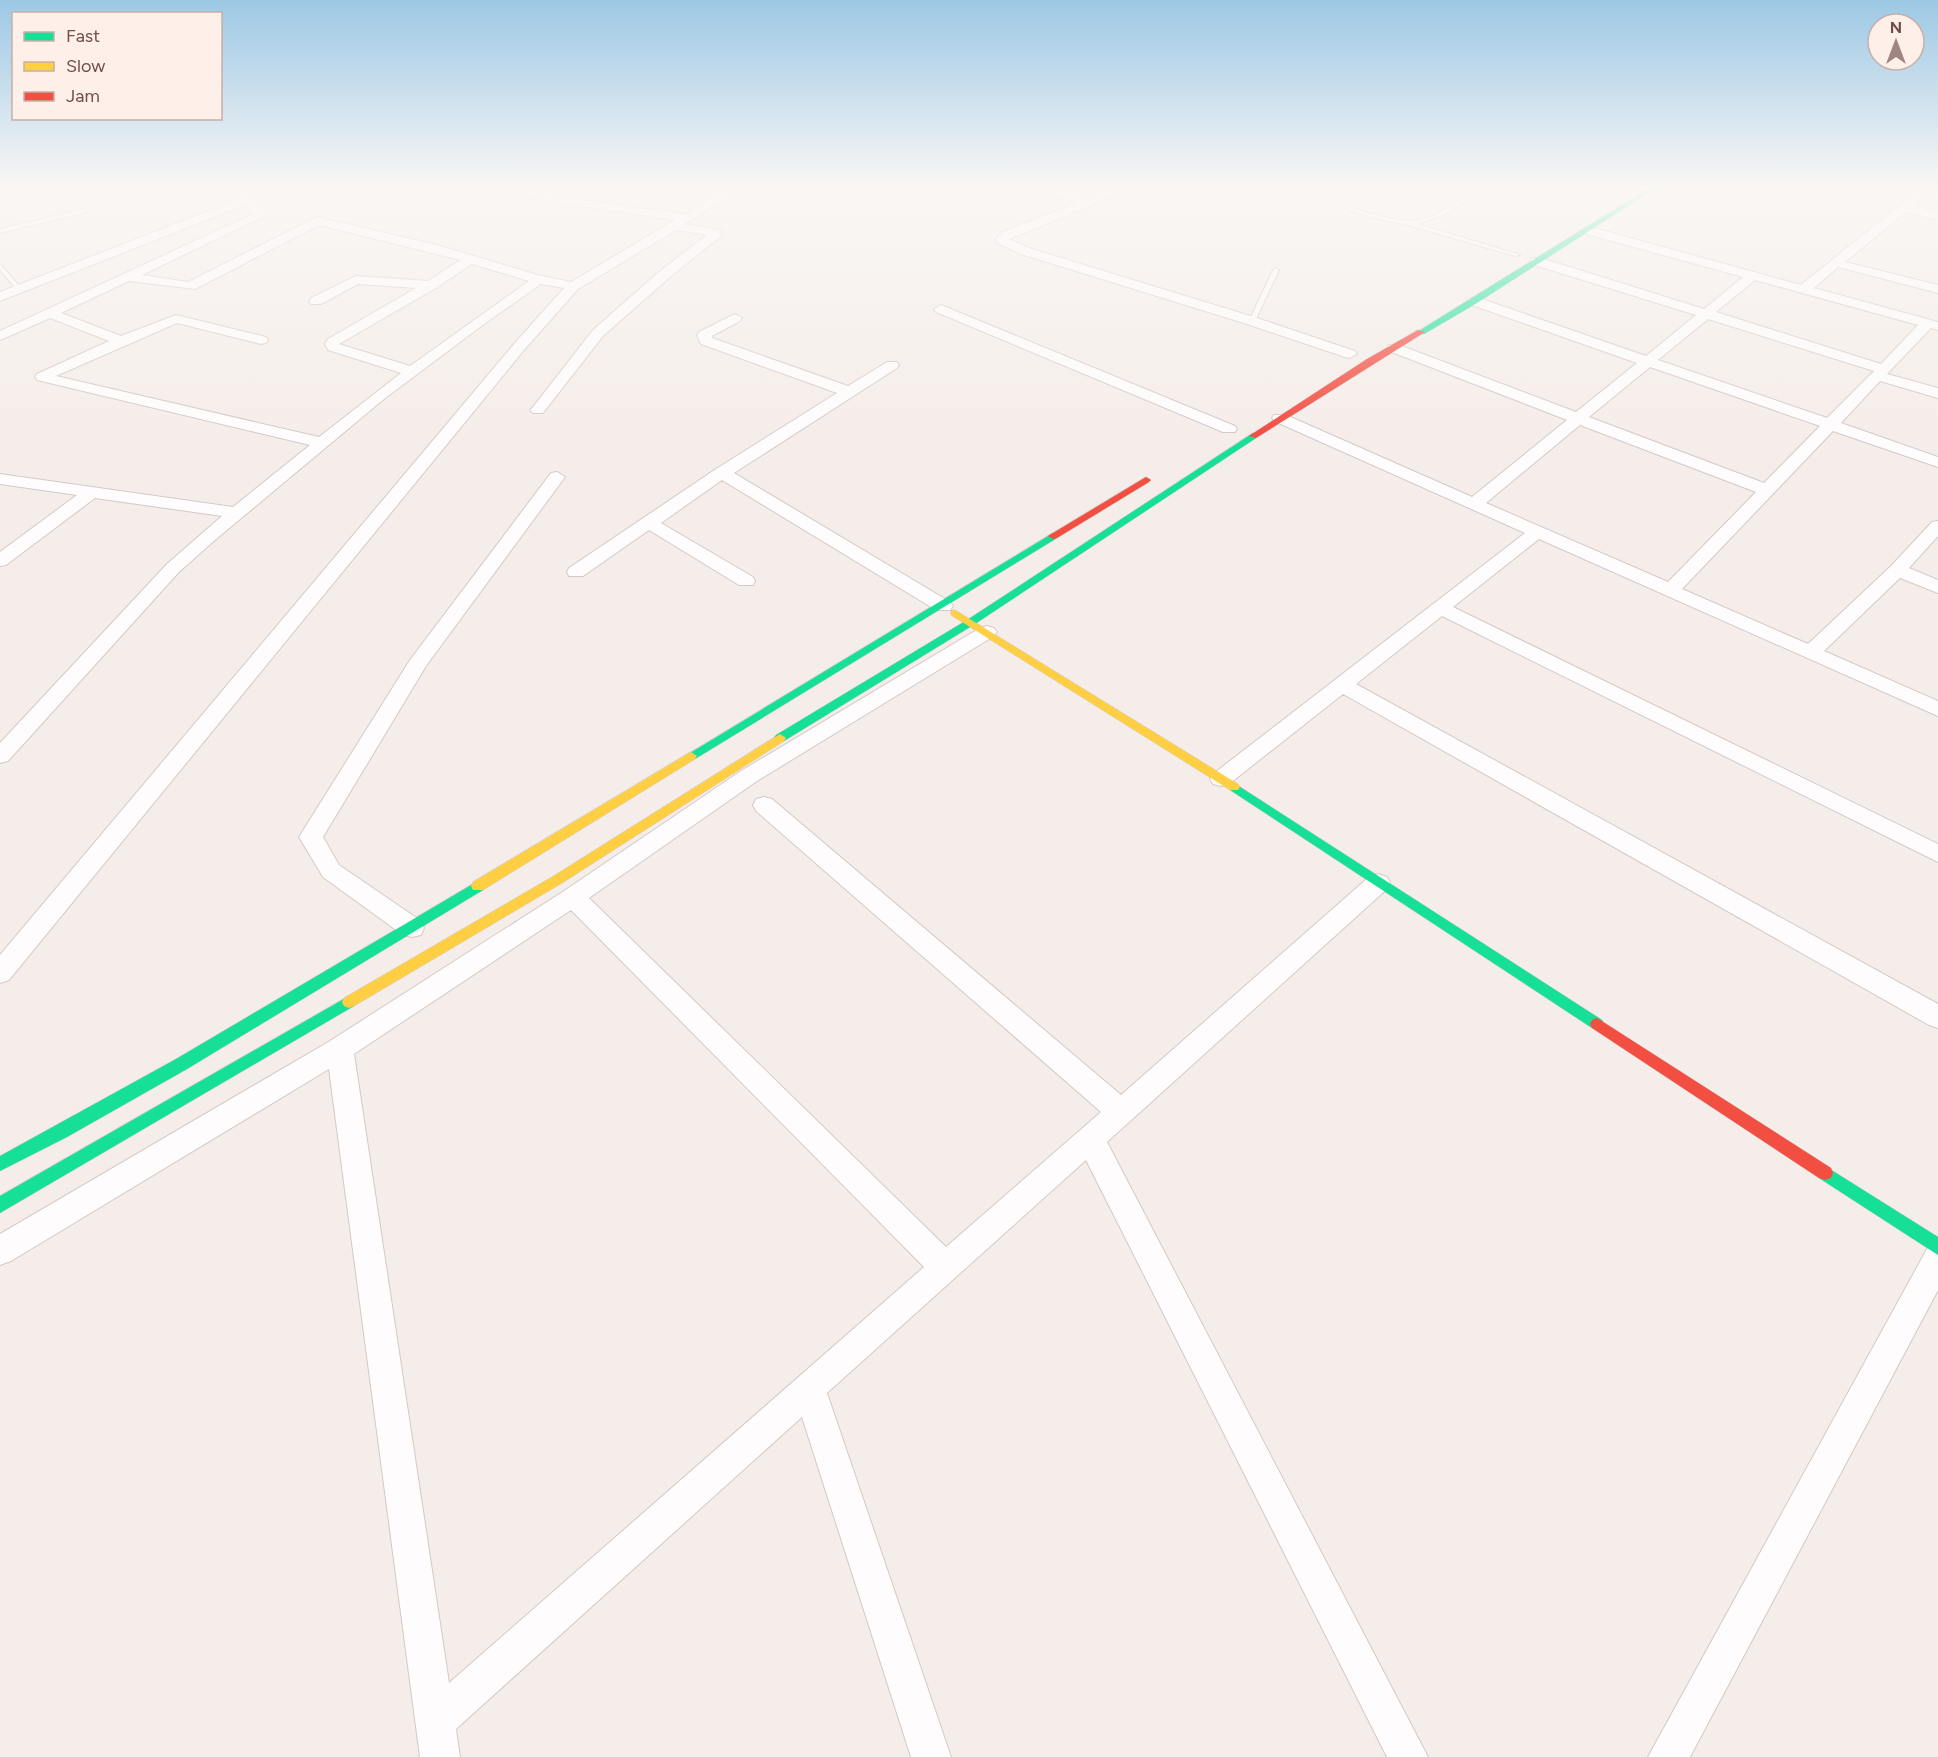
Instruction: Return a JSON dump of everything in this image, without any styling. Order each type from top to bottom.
[{"type":"street","points":[[0,297],[68,270]]},
{"type":"street","points":[[0,336],[141,270]]},
{"type":"street","points":[[190,286],[221,270]]},
{"type":"street","points":[[411,371],[341,350],[333,347],[332,344],[335,339],[454,270]]},
{"type":"street","points":[[507,270],[573,286]]},
{"type":"street","points":[[0,973],[519,347],[573,286],[600,270]]},
{"type":"street","points":[[538,410],[598,333],[669,270]]},
{"type":"street","points":[[1087,270],[1355,351]]},
{"type":"street","points":[[0,1251],[340,1049],[573,897],[749,776],[979,627],[1280,418],[1522,270]]},
{"type":"street","points":[[1565,270],[1706,314],[1938,393]]},
{"type":"street","points":[[1735,270],[1933,325]]},
{"type":"street","points":[[1804,289],[1827,270]]},
{"type":"street","points":[[1866,270],[1936,286]]},
{"type":"street","points":[[1474,504],[1753,275]]},
{"type":"street","points":[[126,277],[210,289]]},
{"type":"street","points":[[0,756],[10,735],[173,568],[322,442],[411,371],[540,279]]},
{"type":"street","points":[[316,301],[356,280],[431,285]]},
{"type":"street","points":[[1474,301],[1938,462]]},
{"type":"street","points":[[941,309],[1234,426]]},
{"type":"street","points":[[49,313],[121,341]]},
{"type":"street","points":[[735,318],[704,335],[706,341],[849,392]]},
{"type":"street","points":[[261,340],[176,319],[42,377],[322,442]]},
{"type":"street","points":[[1670,591],[1880,373],[1933,325]]},
{"type":"street","points":[[1394,348],[1766,490]]},
{"type":"street","points":[[1330,367],[1355,351]]},
{"type":"street","points":[[576,573],[722,473],[891,365]]},
{"type":"street","points":[[1280,418],[1938,709]]},
{"type":"street","points":[[1213,439],[1234,426]]},
{"type":"street","points":[[722,473],[979,627],[1221,779],[1938,1247]]},
{"type":"street","points":[[0,1164],[81,1122],[206,1051],[1157,474]]},
{"type":"street","points":[[412,928],[330,872],[311,837],[417,664],[557,477]]},
{"type":"street","points":[[0,479],[237,513]]},
{"type":"street","points":[[0,561],[92,492]]},
{"type":"street","points":[[649,523],[746,580]]},
{"type":"street","points":[[1810,652],[1897,570],[1938,526]]},
{"type":"street","points":[[1221,779],[1537,532]]},
{"type":"street","points":[[1897,570],[1938,586]]},
{"type":"street","points":[[1440,608],[1938,854]]},
{"type":"street","points":[[0,1205],[557,880],[722,773],[979,627]]},
{"type":"street","points":[[1343,685],[1938,1017]]},
{"type":"street","points":[[764,805],[1120,1111]]},
{"type":"street","points":[[438,1738],[809,1388],[1378,883]]},
{"type":"street","points":[[573,897],[945,1268]]},
{"type":"street","points":[[340,1049],[438,1738]]},
{"type":"street","points":[[12,1140],[81,1122]]},
{"type":"street","points":[[1090,1138],[1408,1757]]},
{"type":"street","points":[[1668,1757],[1938,1259]]},
{"type":"street","points":[[809,1388],[931,1757]]},
{"type":"lane","points":[[3,270],[19,289]]},
{"type":"lane","points":[[1252,321],[1276,270]]},
{"type":"traffic: fast","points":[[1421,332],[1523,270]]},
{"type":"traffic: fast","points":[[780,738],[971,622],[1253,436]]},
{"type":"traffic: fast","points":[[691,756],[1053,536]]},
{"type":"traffic: fast","points":[[1234,787],[1597,1024]]},
{"type":"traffic: fast","points":[[0,1164],[182,1064],[478,886]]},
{"type":"traffic: fast","points":[[0,1205],[349,1002]]},
{"type":"traffic: fast","points":[[1825,1173],[1938,1247]]},
{"type":"traffic: slow","points":[[955,613],[1234,787]]},
{"type":"traffic: slow","points":[[349,1002],[557,880],[780,738]]},
{"type":"traffic: slow","points":[[478,886],[691,756]]},
{"type":"traffic: jam","points":[[1253,436],[1370,361],[1421,332]]},
{"type":"traffic: jam","points":[[1053,536],[1146,480]]},
{"type":"traffic: jam","points":[[1597,1024],[1825,1173]]}]
